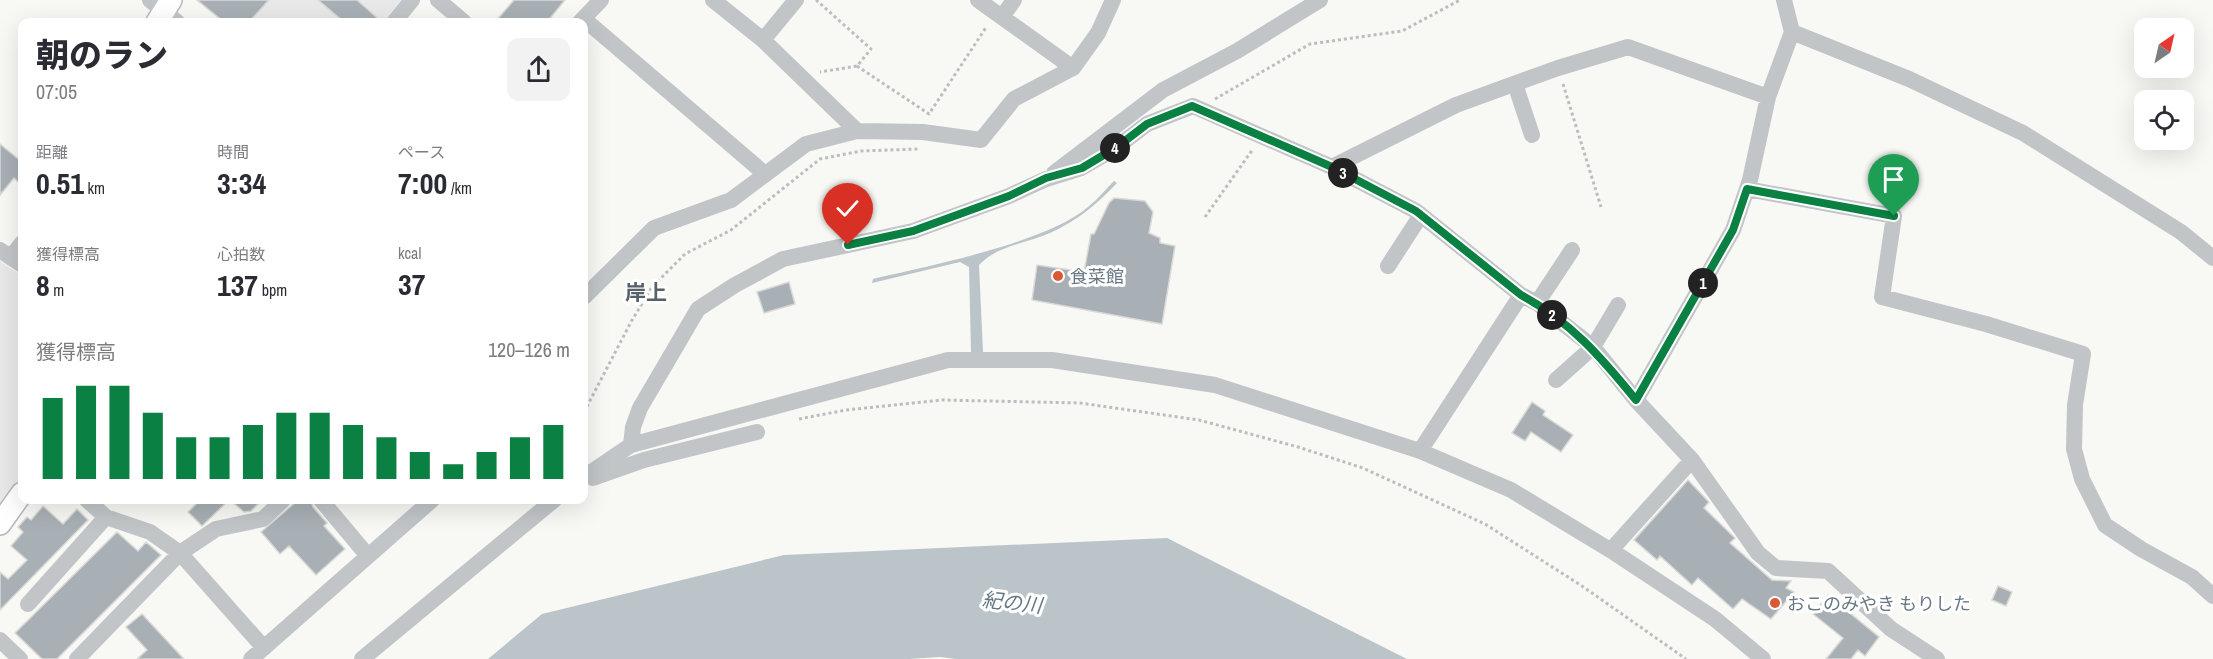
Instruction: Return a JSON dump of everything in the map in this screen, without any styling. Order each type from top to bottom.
[{"type":"main road","points":[[0,524],[18,499]]},
{"type":"street","points":[[397,18],[412,0]]},
{"type":"street","points":[[438,0],[459,18]]},
{"type":"street","points":[[585,18],[602,0]]},
{"type":"street","points":[[713,0],[763,40],[857,131]]},
{"type":"street","points":[[763,40],[796,0]]},
{"type":"street","points":[[978,0],[1073,68]]},
{"type":"street","points":[[999,15],[1014,0]]},
{"type":"street","points":[[588,293],[654,228],[731,200],[806,144],[857,131],[923,132],[981,140],[1014,99],[1073,68],[1098,33],[1113,0]]},
{"type":"street","points":[[1046,178],[1163,90],[1237,51],[1320,0]]},
{"type":"street","points":[[1636,400],[1733,230],[1747,189],[1768,98],[1792,32],[1784,0]]},
{"type":"street","points":[[588,26],[765,174]]},
{"type":"street","points":[[1792,32],[1909,79],[2023,133],[2181,232],[2213,258]]},
{"type":"street","points":[[1332,167],[1456,105],[1558,68],[1628,46],[1768,98]]},
{"type":"street","points":[[1515,84],[1532,135]]},
{"type":"street","points":[[631,445],[633,427],[640,408],[698,309],[783,259],[913,231],[1009,196],[1046,178],[1082,168],[1117,147],[1147,124],[1192,106],[1332,167],[1386,193],[1421,215],[1521,295],[1537,303],[1593,347],[1636,400],[1692,460],[1758,553],[1776,567],[1828,571],[1891,629],[1937,659]]},
{"type":"street","points":[[1747,189],[1894,216],[1882,297],[1986,324],[2083,354],[2075,405],[2074,449],[2082,479],[2105,525],[2141,549],[2192,577],[2213,596]]},
{"type":"street","points":[[1388,266],[1421,215]]},
{"type":"street","points":[[1537,303],[1572,250]]},
{"type":"street","points":[[1420,451],[1521,295]]},
{"type":"street","points":[[1556,380],[1593,347],[1618,305]]},
{"type":"street","points":[[588,476],[631,445],[948,360],[1043,360],[1215,385],[1420,451],[1512,490],[1611,550],[1715,619],[1762,659]]},
{"type":"street","points":[[588,478],[644,460],[757,432]]},
{"type":"street","points":[[1611,550],[1692,460]]},
{"type":"street","points":[[91,504],[106,517],[150,532],[180,553],[258,653],[427,504]]},
{"type":"street","points":[[77,659],[180,553],[216,529],[263,519],[279,504]]},
{"type":"street","points":[[324,504],[368,556]]},
{"type":"street","points":[[362,659],[549,504]]},
{"type":"street","points":[[28,604],[106,517]]},
{"type":"path","points":[[799,75],[856,66],[871,49],[816,0]]},
{"type":"path","points":[[1192,106],[1209,102],[1310,44],[1402,32],[1460,0]]},
{"type":"path","points":[[856,66],[929,114],[999,15]]},
{"type":"path","points":[[1558,68],[1601,207]]},
{"type":"path","points":[[1205,217],[1261,137]]},
{"type":"path","points":[[588,404],[652,287],[685,254],[731,230],[820,159],[861,151],[912,151],[924,148]]},
{"type":"path","points":[[791,420],[846,410],[942,400],[1080,403],[1199,420],[1364,468],[1436,499],[1485,524],[1582,585],[1686,659]]},
{"type":"shaded area","points":[[232,0],[401,0],[386,18],[252,18]]},
{"type":"shaded area","points":[[0,261],[18,273],[18,480],[0,504]]},
{"type":"water","points":[[1114,181],[1117,183],[1102,198],[1069,223],[1041,237],[1003,249],[986,258],[979,265],[983,352],[971,352],[969,267],[960,262],[872,283],[873,279],[985,252],[1044,232],[1069,220],[1088,207]]},
{"type":"water","name":"紀の川","points":[[1167,538],[1407,659],[956,659],[940,657],[909,659],[488,659],[542,614],[784,555]]},
{"type":"building","points":[[197,0],[269,0],[253,18],[219,18]]},
{"type":"building","points":[[318,0],[357,0],[377,18],[339,18]]},
{"type":"building","points":[[514,0],[565,0],[550,18],[498,18]]},
{"type":"building","points":[[0,144],[18,159],[18,182],[14,178],[0,195]]},
{"type":"building","points":[[1114,198],[1145,201],[1153,212],[1149,233],[1160,238],[1160,243],[1175,246],[1162,324],[1032,300],[1037,265],[1084,272],[1091,234],[1094,234],[1109,203]]},
{"type":"building","points":[[789,282],[795,304],[764,313],[757,292]]},
{"type":"building","points":[[1532,402],[1545,411],[1543,415],[1573,435],[1561,452],[1531,432],[1525,441],[1512,433]]},
{"type":"building","points":[[1688,480],[1709,502],[1704,508],[1735,538],[1730,543],[1772,580],[1791,581],[1786,588],[1794,592],[1771,619],[1742,599],[1733,609],[1698,578],[1692,585],[1660,556],[1657,560],[1634,540]]},
{"type":"building","points":[[196,504],[225,504],[202,526],[188,512]]},
{"type":"building","points":[[235,504],[258,504],[251,511],[244,512]]},
{"type":"building","points":[[293,504],[312,504],[327,523],[324,526],[345,549],[316,575],[289,546],[280,554],[261,532]]},
{"type":"building","points":[[43,506],[63,524],[77,509],[88,520],[0,610],[0,572],[8,579],[27,560],[11,546],[23,532],[18,527],[27,517],[31,520]]},
{"type":"building","points":[[117,532],[138,551],[146,542],[161,555],[57,659],[42,659],[15,633]]},
{"type":"building","points":[[1998,586],[2012,592],[2006,606],[1992,600]]},
{"type":"building","points":[[1828,595],[1879,637],[1865,656],[1858,650],[1851,659],[1826,659],[1843,638],[1813,614]]},
{"type":"building","points":[[142,614],[184,659],[137,659],[147,650],[126,627]]},
{"type":"place","name":"食菜館","points":[[1058,276]]},
{"type":"place","name":"おこのみやき もりした","points":[[1775,603]]},
{"type":"district","name":"岸上","points":[[646,292]]},
{"type":"route","points":[[848,245],[913,231],[1009,196],[1046,178],[1082,168],[1117,147],[1147,124],[1192,106],[1332,167],[1386,193],[1416,211],[1521,295],[1537,303],[1593,347],[1636,400],[1733,230],[1747,189],[1894,216]]}]
